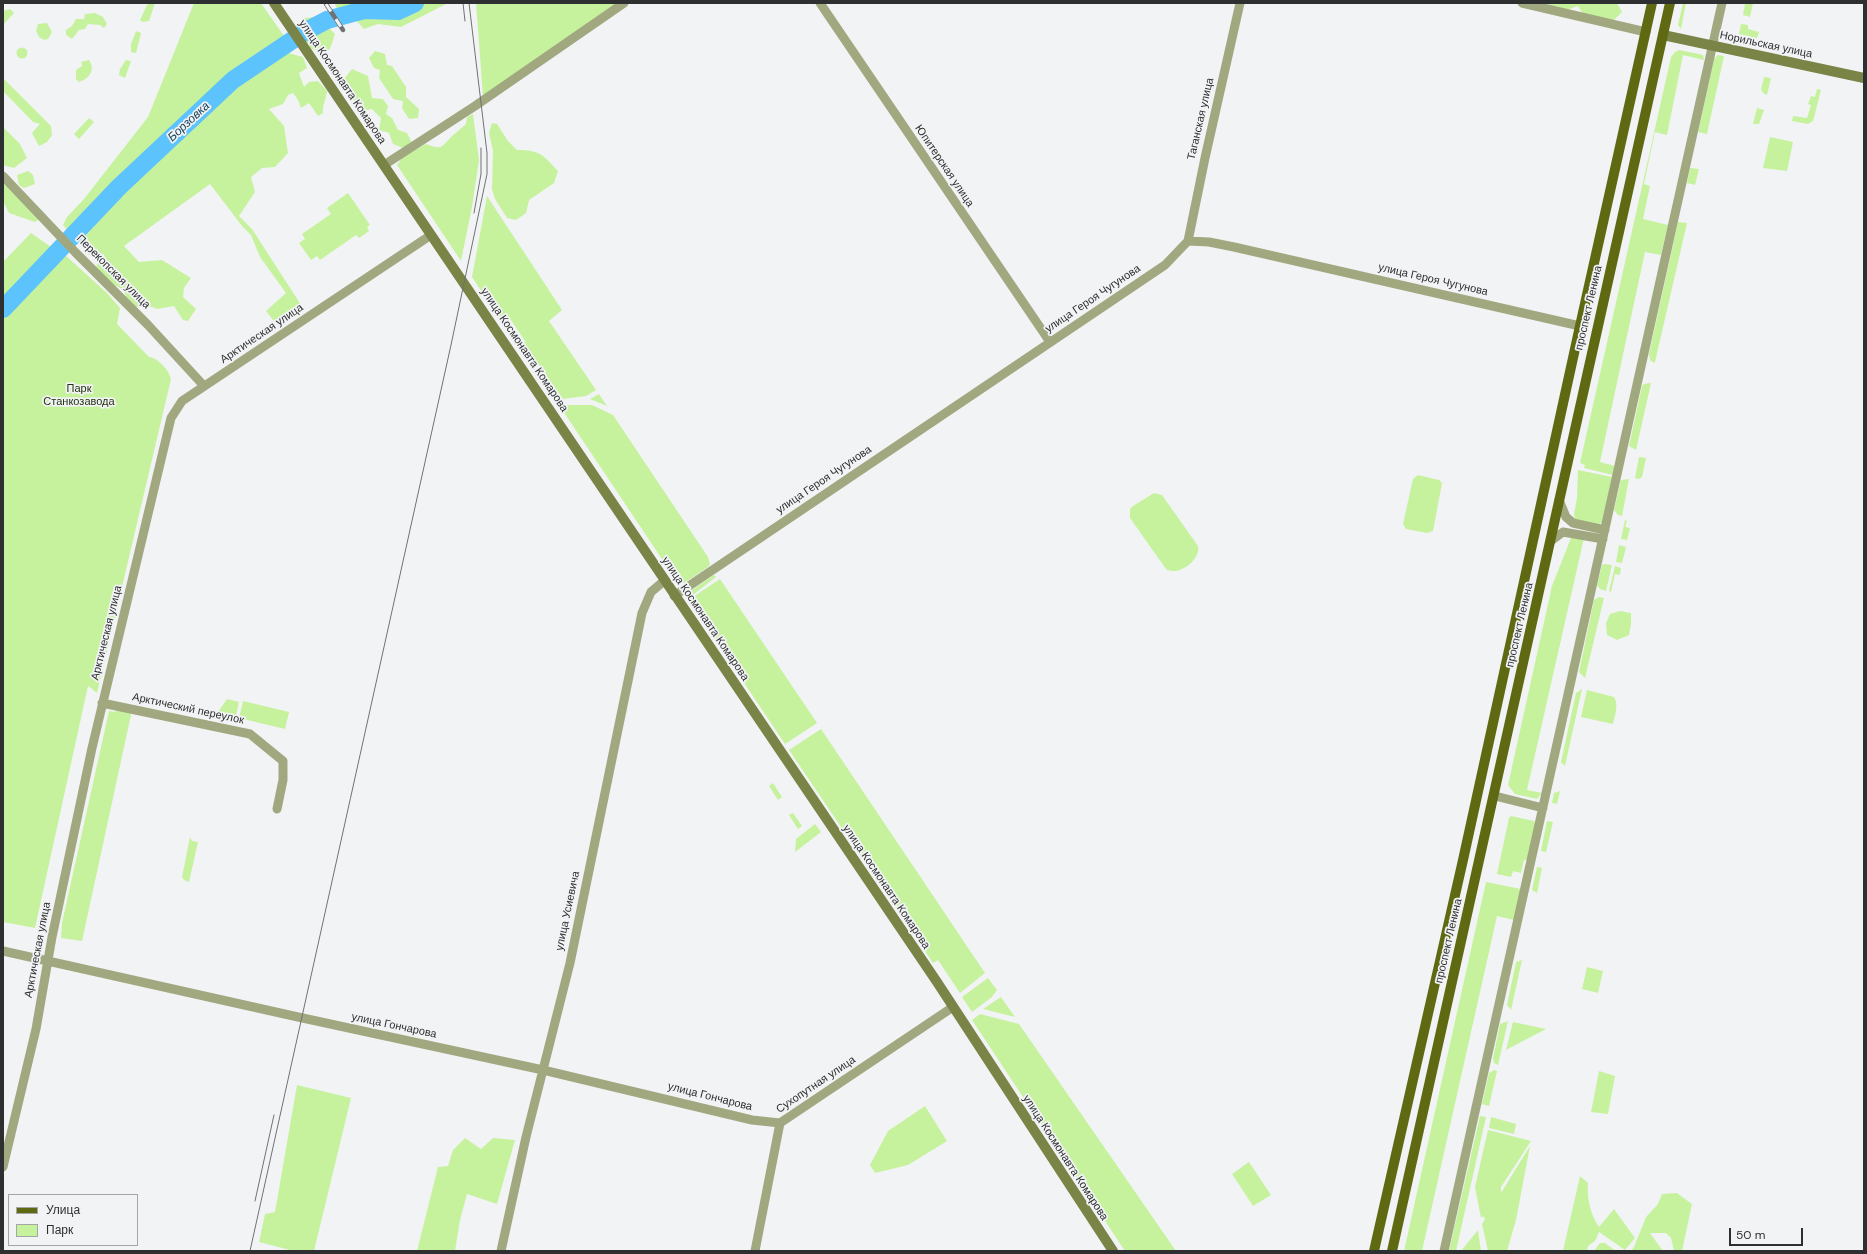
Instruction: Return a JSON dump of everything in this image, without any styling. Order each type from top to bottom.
[{"type":"main road","name":"проспект Ленина","points":[[1374,1251],[1466,845],[1652,3]]},
{"type":"main road","name":"проспект Ленина","points":[[1392,1251],[1495,796],[1559,500],[1670,3]]},
{"type":"street","name":"улица Космонавта Комарова","points":[[274,3],[528,376],[674,596],[953,1007],[1113,1251]]},
{"type":"street","points":[[384,165],[475,106],[624,3]]},
{"type":"street","name":"Юпитерская улица","points":[[820,3],[1050,342]]},
{"type":"street","name":"Таганская улица","points":[[1188,241],[1240,3]]},
{"type":"street","points":[[1522,3],[1646,32]]},
{"type":"street","points":[[1444,1251],[1722,3]]},
{"type":"street","name":"Норильская улица","points":[[1663,35],[1864,78]]},
{"type":"street","name":"Перекопская улица","points":[[3,176],[53,230],[142,317],[204,386]]},
{"type":"street","name":"Арктическая улица","points":[[3,1167],[36,1029],[52,937],[102,703],[171,418],[182,401],[431,235]]},
{"type":"street","name":"улица Героя Чугунова","points":[[674,596],[1165,265],[1188,241],[1209,242],[1242,249],[1580,326]]},
{"type":"street","points":[[1559,500],[1566,517],[1573,524],[1604,534]]},
{"type":"street","points":[[1551,541],[1563,532],[1604,534]]},
{"type":"street","name":"улица Усиевича","points":[[501,1251],[543,1070],[570,963],[642,613],[651,592],[664,581]]},
{"type":"street","name":"Арктический переулок","points":[[102,703],[250,734],[283,761],[283,780],[277,809]]},
{"type":"street","points":[[1495,796],[1543,808]]},
{"type":"street","name":"улица Гончарова","points":[[3,951],[543,1070],[752,1120],[780,1123]]},
{"type":"street","name":"Сухопутная улица","points":[[755,1251],[780,1123],[953,1007]]},
{"type":"green space","points":[[148,3],[155,3],[149,21],[143,22],[140,20]]},
{"type":"green space","points":[[194,3],[261,3],[284,36],[280,42],[285,52],[303,57],[307,68],[299,73],[304,87],[309,82],[318,81],[327,91],[323,113],[318,116],[309,103],[301,108],[293,93],[288,95],[283,104],[269,109],[284,126],[288,153],[275,167],[262,168],[251,177],[255,192],[239,216],[252,229],[303,308],[299,315],[277,325],[266,311],[286,293],[260,257],[251,235],[242,226],[210,184],[124,246],[139,262],[162,260],[191,278],[184,288],[183,297],[196,309],[188,321],[183,320],[174,306],[157,309],[152,307],[136,307],[126,297],[124,290],[107,281],[96,270],[97,264],[105,259],[104,254],[93,257],[88,254],[79,233],[72,230],[71,234],[63,225],[67,217],[84,199],[148,117]]},
{"type":"green space","points":[[356,3],[362,15],[371,12],[399,16],[423,3],[448,3],[401,27],[378,24],[364,29],[355,19],[341,18],[335,4]]},
{"type":"green space","points":[[382,3],[407,3],[403,9],[389,12],[379,6]]},
{"type":"green space","points":[[476,3],[620,3],[483,97]]},
{"type":"green space","points":[[1542,3],[1617,3],[1622,12],[1614,20],[1583,14],[1578,6],[1567,10]]},
{"type":"green space","points":[[1683,3],[1686,3],[1681,29],[1678,25]]},
{"type":"green space","points":[[1745,3],[1753,3],[1750,17],[1743,15]]},
{"type":"green space","points":[[10,9],[14,13],[3,25],[3,11]]},
{"type":"green space","points":[[95,13],[103,17],[107,24],[104,28],[100,25],[88,24],[85,29],[79,30],[72,39],[66,35],[66,30],[72,26],[76,19],[84,19],[85,14]]},
{"type":"green space","points":[[318,17],[335,34],[330,49],[322,53],[310,48],[297,28],[304,18]]},
{"type":"green space","points":[[47,23],[52,32],[48,39],[44,40],[39,37],[36,31],[38,24]]},
{"type":"green space","points":[[1741,24],[1748,25],[1748,29],[1759,32],[1757,38],[1739,34]]},
{"type":"green space","points":[[136,31],[141,33],[136,53],[131,52],[131,44]]},
{"type":"green space","points":[[22,47],[26,49],[28,53],[26,57],[22,59],[18,57],[16,53],[18,49]]},
{"type":"green space","points":[[1679,50],[1703,55],[1704,60],[1683,55],[1667,135],[1655,132],[1644,184],[1650,186],[1643,219],[1668,225],[1661,255],[1645,252],[1600,462],[1615,466],[1613,475],[1584,468],[1585,465],[1580,463],[1671,57]]},
{"type":"green space","points":[[375,51],[385,54],[387,65],[392,66],[406,87],[406,97],[419,109],[418,118],[409,119],[402,108],[403,101],[393,99],[379,78],[380,70],[374,68],[369,58]]},
{"type":"green space","points":[[1718,55],[1724,56],[1707,134],[1698,132],[1714,59]]},
{"type":"green space","points":[[89,60],[92,71],[86,79],[79,82],[76,79],[76,70],[82,66],[81,62]]},
{"type":"green space","points":[[126,60],[131,61],[125,78],[119,75],[120,69]]},
{"type":"green space","points":[[352,69],[368,76],[372,98],[383,99],[388,106],[386,114],[392,118],[398,130],[407,133],[412,143],[403,148],[393,144],[389,133],[379,130],[381,118],[372,109],[362,111],[347,93],[344,79]]},
{"type":"green space","points":[[1764,77],[1771,78],[1767,95],[1763,93],[1761,89]]},
{"type":"green space","points":[[4,79],[51,126],[52,135],[47,142],[39,146],[32,133],[40,124],[33,122],[3,91]]},
{"type":"green space","points":[[1817,89],[1821,90],[1813,121],[1808,124],[1792,121],[1793,116],[1807,118],[1811,105],[1808,104],[1811,96],[1815,97]]},
{"type":"green space","points":[[1757,108],[1764,110],[1759,124],[1753,124]]},
{"type":"green space","points":[[473,114],[479,160],[472,207],[461,261],[397,165],[403,157],[426,144],[435,147],[443,146],[466,124],[467,117]]},
{"type":"green space","points":[[89,118],[94,122],[79,139],[74,134]]},
{"type":"green space","points":[[492,123],[497,124],[508,141],[517,150],[531,151],[540,154],[558,171],[554,183],[529,200],[526,213],[516,220],[507,218],[495,199],[492,189],[493,151],[489,133]]},
{"type":"green space","points":[[3,127],[20,144],[27,158],[14,168],[3,165]]},
{"type":"green space","points":[[1770,137],[1793,142],[1787,171],[1763,168]]},
{"type":"green space","points":[[1690,168],[1699,169],[1695,185],[1687,183]]},
{"type":"green space","points":[[28,171],[33,175],[35,184],[24,188],[19,185],[17,175]]},
{"type":"green space","points":[[3,180],[37,215],[38,220],[35,222],[9,213],[3,201]]},
{"type":"green space","points":[[348,193],[370,225],[367,227],[369,231],[359,238],[356,235],[320,260],[317,256],[311,260],[299,243],[305,239],[302,234],[331,214],[327,208]]},
{"type":"green space","points":[[487,196],[562,310],[549,321],[596,390],[586,396],[563,399],[534,358],[528,360],[521,349],[525,341],[511,320],[503,324],[472,277]]},
{"type":"green space","points":[[1678,222],[1687,223],[1654,363],[1650,360],[1649,354]]},
{"type":"green space","name":"Парк Станкозавода","points":[[31,233],[63,257],[65,255],[107,293],[120,308],[117,324],[149,357],[163,365],[171,379],[97,693],[88,686],[35,928],[3,922],[3,262]]},
{"type":"green space","points":[[1651,383],[1636,450],[1629,446],[1642,386],[1644,384]]},
{"type":"green space","points":[[599,394],[607,406],[590,399]]},
{"type":"green space","points":[[565,405],[592,405],[613,415],[708,557],[710,564],[708,567],[684,583],[676,580],[561,408]]},
{"type":"green space","points":[[1639,457],[1646,458],[1642,477],[1639,479],[1635,478]]},
{"type":"green space","points":[[1578,470],[1612,477],[1603,521],[1599,525],[1575,519],[1574,514],[1577,498]]},
{"type":"green space","points":[[1418,475],[1439,480],[1442,483],[1433,531],[1427,533],[1406,529],[1403,524],[1413,479]]},
{"type":"green space","points":[[1629,479],[1622,516],[1618,515],[1614,510],[1621,480]]},
{"type":"green space","points":[[1154,493],[1162,495],[1198,546],[1196,557],[1192,562],[1188,566],[1176,571],[1166,569],[1130,518],[1130,509]]},
{"type":"green space","points":[[1625,520],[1627,521],[1625,527],[1630,528],[1627,540],[1621,539]]},
{"type":"green space","points":[[1571,538],[1584,538],[1527,790],[1542,793],[1537,799],[1515,794],[1508,785],[1552,586]]},
{"type":"green space","points":[[1619,545],[1626,547],[1622,563],[1616,562]]},
{"type":"green space","points":[[1602,565],[1612,565],[1606,591],[1600,589],[1597,585]]},
{"type":"green space","points":[[1615,566],[1621,568],[1620,575],[1615,574],[1611,592],[1609,591]]},
{"type":"green space","points":[[714,575],[716,577],[689,598],[692,590]]},
{"type":"green space","points":[[720,579],[817,723],[785,744],[690,602],[696,595]]},
{"type":"green space","points":[[1599,597],[1604,598],[1585,678],[1579,672],[1594,600]]},
{"type":"green space","points":[[1620,611],[1631,613],[1631,624],[1629,635],[1617,640],[1607,635],[1606,623],[1610,614]]},
{"type":"green space","points":[[1582,689],[1565,766],[1561,762],[1576,693]]},
{"type":"green space","points":[[1587,690],[1614,697],[1616,714],[1613,724],[1581,717]]},
{"type":"green space","points":[[227,699],[239,702],[236,716],[218,712]]},
{"type":"green space","points":[[243,701],[289,712],[285,729],[239,718]]},
{"type":"green space","points":[[118,708],[130,712],[131,715],[82,941],[61,938],[62,923],[109,711],[115,712]]},
{"type":"green space","points":[[821,729],[985,973],[960,993],[938,960],[933,963],[789,750]]},
{"type":"green space","points":[[773,783],[782,797],[778,800],[769,786]]},
{"type":"green space","points":[[1560,791],[1557,804],[1552,803],[1554,793]]},
{"type":"green space","points":[[793,813],[802,826],[798,829],[789,815]]},
{"type":"green space","points":[[1511,816],[1534,821],[1535,824],[1527,860],[1524,860],[1521,873],[1513,871],[1511,877],[1497,874],[1509,818]]},
{"type":"green space","points":[[1547,821],[1553,822],[1546,852],[1541,851]]},
{"type":"green space","points":[[815,824],[821,832],[795,852],[796,839]]},
{"type":"green space","points":[[190,837],[192,841],[198,842],[189,882],[184,880],[182,877]]},
{"type":"green space","points":[[1537,867],[1542,868],[1537,893],[1532,890]]},
{"type":"green space","points":[[1486,882],[1521,889],[1514,920],[1497,916],[1422,1251],[1404,1251]]},
{"type":"green space","points":[[1522,960],[1511,1010],[1507,1005],[1516,962]]},
{"type":"green space","points":[[1587,967],[1603,971],[1598,993],[1582,989]]},
{"type":"green space","points":[[988,978],[997,990],[992,997],[972,1012],[962,997]]},
{"type":"green space","points":[[1001,997],[1015,1017],[983,1009]]},
{"type":"green space","points":[[980,1014],[1019,1024],[1176,1251],[1125,1251],[972,1020]]},
{"type":"green space","points":[[1508,1021],[1498,1065],[1494,1063],[1493,1058],[1500,1024]]},
{"type":"green space","points":[[1513,1022],[1546,1029],[1506,1050]]},
{"type":"green space","points":[[1494,1070],[1497,1071],[1489,1106],[1482,1104],[1489,1073]]},
{"type":"green space","points":[[1599,1071],[1615,1076],[1608,1114],[1591,1112]]},
{"type":"green space","points":[[297,1085],[351,1098],[314,1251],[290,1251],[259,1242],[265,1214],[275,1212]]},
{"type":"green space","points":[[925,1106],[947,1141],[908,1165],[875,1173],[870,1165],[888,1131]]},
{"type":"green space","points":[[1480,1116],[1486,1117],[1456,1251],[1449,1251]]},
{"type":"green space","points":[[1491,1117],[1516,1124],[1514,1134],[1489,1128]]},
{"type":"green space","points":[[1488,1130],[1531,1141],[1501,1187],[1501,1193],[1530,1146],[1516,1220],[1507,1251],[1488,1251],[1482,1224],[1485,1219],[1483,1216],[1481,1218],[1475,1187]]},
{"type":"green space","points":[[465,1138],[481,1149],[493,1138],[515,1140],[497,1204],[467,1194],[460,1220],[455,1251],[417,1251],[438,1167],[448,1166],[453,1150]]},
{"type":"green space","points":[[1249,1162],[1271,1195],[1253,1206],[1232,1174]]},
{"type":"green space","points":[[1580,1176],[1588,1183],[1590,1206],[1593,1217],[1599,1227],[1614,1209],[1635,1238],[1625,1250],[1599,1232],[1595,1241],[1588,1246],[1587,1251],[1563,1251]]},
{"type":"green space","points":[[1677,1193],[1692,1204],[1682,1251],[1674,1251],[1671,1238],[1666,1233],[1650,1233],[1663,1251],[1631,1251],[1646,1217],[1658,1204],[1662,1194]]},
{"type":"green space","points":[[1478,1230],[1481,1251],[1461,1251]]},
{"type":"green space","points":[[1600,1243],[1605,1243],[1616,1251],[1594,1251]]},
{"type":"waterway","name":"Борзовка","points":[[3,309],[119,187],[233,80],[306,31],[327,20],[364,10],[398,11],[415,3]]},
{"type":"tram line","points":[[463,3],[465,21]]},
{"type":"tram line","points":[[250,1251],[451,345],[487,174],[487,153],[469,3]]},
{"type":"tram line","points":[[474,213],[481,174],[481,148]]},
{"type":"tram line","points":[[255,1201],[274,1115]]},
{"type":"railway","points":[[326,4],[343,30]]}]
